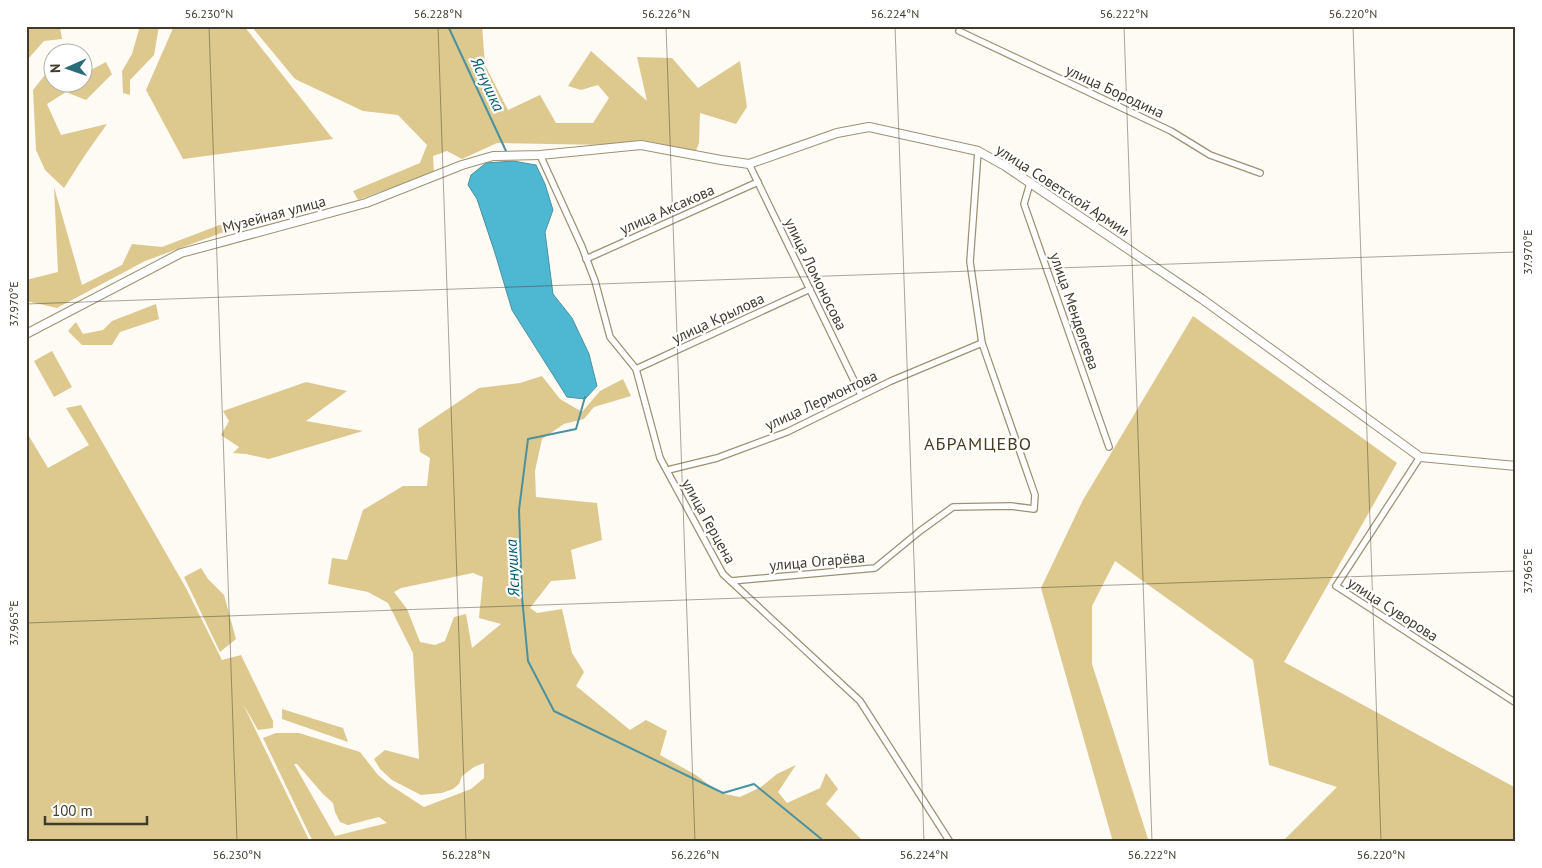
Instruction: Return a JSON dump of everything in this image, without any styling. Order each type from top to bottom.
[{"type":"street","name":"улица Бородина","points":[[959,30],[1171,131],[1210,155],[1260,173]]},
{"type":"street","name":"улица Советской Армии","points":[[540,155],[641,145],[749,164],[837,133],[870,127],[978,151],[1005,166],[1202,299],[1420,457]]},
{"type":"street","points":[[978,151],[970,262],[982,343]]},
{"type":"street","name":"улица Герцена","points":[[540,155],[595,281],[610,337],[636,369],[660,458],[723,574],[860,702],[950,842]]},
{"type":"street","name":"Музейная улица","points":[[26,334],[181,252],[366,203],[462,165],[493,156],[540,155]]},
{"type":"street","name":"улица Ломоносова","points":[[749,164],[861,395]]},
{"type":"street","name":"улица Аксакова","points":[[586,259],[758,182]]},
{"type":"street","name":"улица Менделеева","points":[[1030,183],[1024,204],[1109,447]]},
{"type":"street","name":"улица Крылова","points":[[636,369],[810,289]]},
{"type":"street","name":"улица Лермонтова","points":[[668,470],[717,458],[787,432],[861,395],[982,343]]},
{"type":"street","name":"улица Огарёва","points":[[731,581],[875,568],[953,507],[1011,506],[1034,509],[1035,495],[982,343]]},
{"type":"street","points":[[1420,457],[1516,466]]},
{"type":"street","name":"улица Суворова","points":[[1420,457],[1336,586],[1516,703]]},
{"type":"shaded area","points":[[26,26],[60,26],[62,39],[42,42],[27,60],[26,85]]},
{"type":"shaded area","points":[[140,26],[159,26],[154,55],[130,80],[130,95],[123,93],[122,71],[132,54]]},
{"type":"shaded area","points":[[174,26],[244,26],[333,139],[183,159],[146,90]]},
{"type":"shaded area","points":[[251,26],[482,26],[485,65],[508,110],[540,95],[556,123],[593,123],[609,98],[598,85],[581,90],[568,86],[591,51],[647,101],[637,57],[672,58],[698,88],[740,61],[747,107],[736,124],[700,113],[699,143],[696,151],[642,140],[606,145],[497,143],[462,159],[447,151],[433,156],[434,172],[358,200],[353,191],[420,163],[427,145],[398,115],[363,111],[295,79]]},
{"type":"shaded area","points":[[106,62],[112,74],[86,100],[66,92],[92,92],[92,69]]},
{"type":"shaded area","points":[[42,79],[42,92],[66,92],[47,104],[61,135],[107,124],[64,188],[45,170],[36,150],[33,90]]},
{"type":"shaded area","points":[[54,187],[82,285],[122,265],[132,244],[162,247],[235,219],[235,228],[145,261],[57,308],[26,301],[26,280],[58,272]]},
{"type":"shaded area","points":[[156,304],[159,319],[120,332],[112,345],[82,345],[68,331],[76,322],[83,334],[103,330],[112,321]]},
{"type":"shaded area","points":[[1193,316],[1397,463],[1284,662],[1516,788],[1516,842],[1282,842],[1337,787],[1269,765],[1253,660],[1115,561],[1092,606],[1092,664],[1149,842],[1113,842],[1041,588],[1083,500]]},
{"type":"shaded area","points":[[52,351],[72,387],[54,397],[34,361]]},
{"type":"shaded area","points":[[542,376],[560,399],[582,412],[600,391],[623,379],[631,396],[594,407],[584,419],[564,424],[542,439],[535,471],[536,497],[597,503],[602,540],[571,550],[576,579],[551,581],[530,608],[537,613],[562,609],[572,653],[584,672],[576,686],[630,730],[646,720],[667,731],[660,755],[696,775],[720,793],[740,797],[761,787],[777,774],[796,765],[778,792],[787,803],[820,788],[826,773],[838,789],[826,804],[864,842],[313,842],[263,738],[276,733],[299,733],[360,752],[378,775],[424,807],[471,789],[484,778],[484,763],[474,767],[462,776],[459,784],[453,789],[442,793],[421,795],[392,780],[380,769],[374,759],[385,750],[419,759],[413,653],[388,603],[368,592],[328,584],[332,558],[347,560],[363,510],[403,486],[427,486],[430,458],[420,452],[418,429],[479,388],[520,383]],"holes":[[[473,573],[483,577],[479,618],[501,624],[472,648],[466,614],[454,617],[445,641],[435,645],[420,642],[407,609],[394,592],[401,588]],[[294,764],[297,764],[333,803],[340,822],[348,825],[379,817],[387,823],[335,836]]]},
{"type":"shaded area","points":[[306,382],[347,391],[306,421],[363,431],[269,459],[233,453],[239,447],[221,435],[229,421],[223,411]]},
{"type":"shaded area","points":[[81,405],[186,588],[222,660],[241,655],[273,721],[273,728],[258,730],[243,704],[310,842],[29,842],[26,839],[26,431],[48,468],[89,445],[66,408]]},
{"type":"shaded area","points":[[201,568],[208,579],[224,595],[236,639],[220,652],[184,577]]},
{"type":"shaded area","points":[[282,709],[343,728],[348,742],[282,719]]},
{"type":"water","points":[[513,161],[536,165],[545,184],[553,210],[545,232],[553,294],[572,318],[589,354],[597,386],[585,399],[567,397],[512,310],[477,199],[468,185],[471,175],[486,163]]},
{"type":"waterway","name":"Яснушка","points":[[448,26],[506,151]]},
{"type":"waterway","name":"Яснушка","points":[[585,397],[576,429],[528,439],[519,510],[522,597],[528,661],[554,711],[723,793],[754,784],[825,842]]},
{"type":"district","name":"АБРАМЦЕВО","points":[[978,443]]}]
